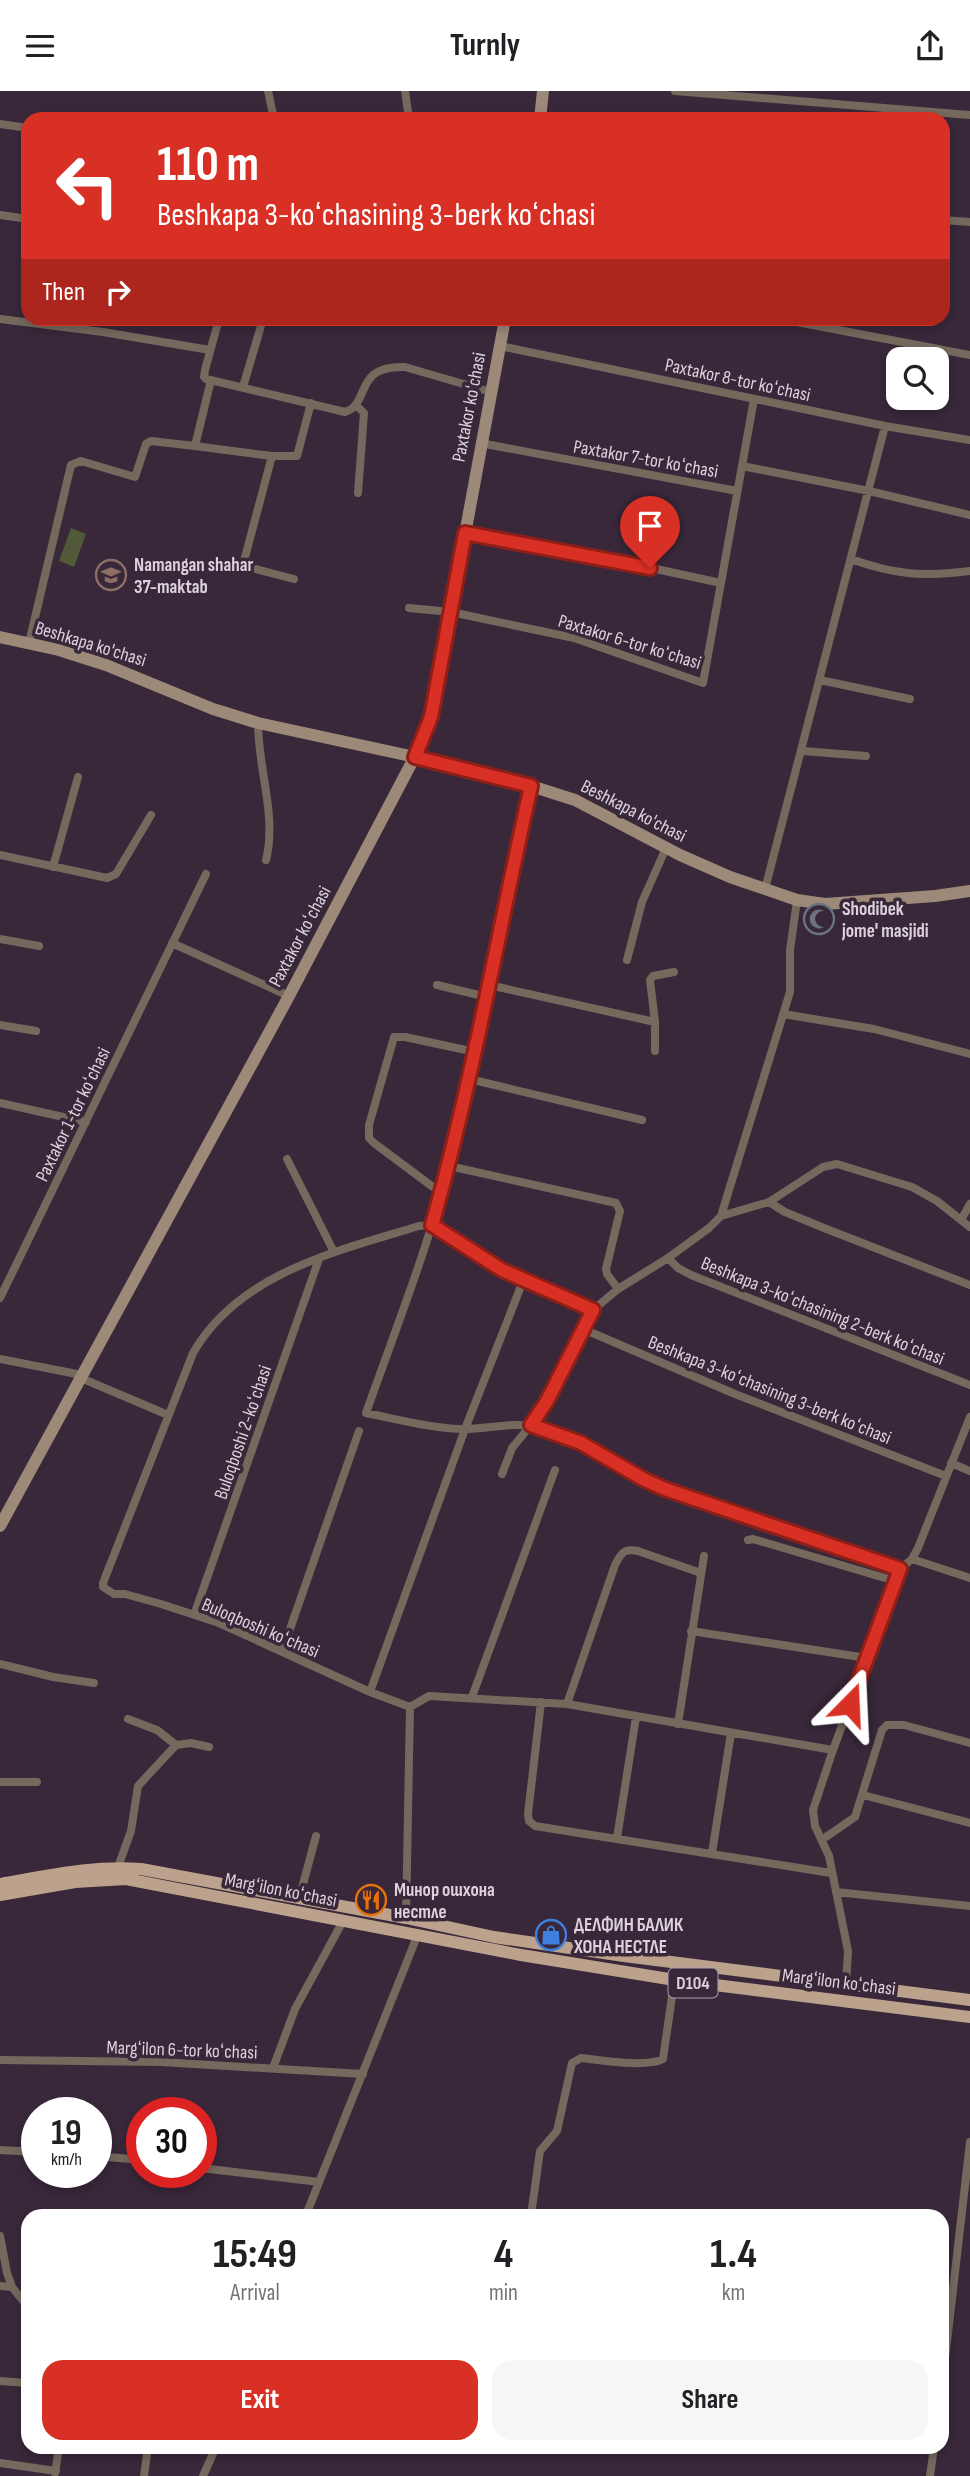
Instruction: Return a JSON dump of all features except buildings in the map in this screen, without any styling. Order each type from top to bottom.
[{"type":"main road","points":[[541,112],[543,91]]},
{"type":"main road","name":"Paxtakor koʻchasi","points":[[0,1526],[289,996],[415,757],[431,717],[504,326]]},
{"type":"main road","name":"Beshkapa ko'chasi","points":[[0,637],[106,665],[213,709],[258,723],[415,757],[531,786],[575,800],[666,848],[730,877],[797,900],[825,904],[970,891]]},
{"type":"main road","name":"Margʻilon koʻchasi","points":[[0,1884],[82,1869],[141,1869],[494,1937],[970,2000]]},
{"type":"main road","name":"Margʻilon koʻchasi","points":[[0,1895],[75,1882],[126,1879],[521,1955],[675,1980],[970,2017]]},
{"type":"street","points":[[268,91],[272,112]]},
{"type":"street","points":[[405,91],[408,112]]},
{"type":"street","points":[[675,91],[933,112]]},
{"type":"street","points":[[950,113],[970,115]]},
{"type":"street","points":[[0,124],[21,127]]},
{"type":"street","points":[[0,215],[21,218]]},
{"type":"street","points":[[950,221],[970,222]]},
{"type":"street","points":[[0,319],[21,322]]},
{"type":"street","points":[[55,326],[210,350]]},
{"type":"street","points":[[217,326],[204,375],[206,379],[345,412],[356,405],[370,377],[386,368],[405,367],[491,392]]},
{"type":"street","points":[[243,387],[261,326]]},
{"type":"street","points":[[818,326],[970,355]]},
{"type":"street","name":"Paxtakor 8-tor koʻchasi","points":[[500,347],[886,426],[970,440]]},
{"type":"street","points":[[195,446],[211,380]]},
{"type":"street","points":[[742,466],[754,399]]},
{"type":"street","points":[[29,643],[71,465],[81,461],[135,477],[146,444],[150,440],[272,456],[297,456],[311,403]]},
{"type":"street","points":[[356,405],[364,413],[358,492]]},
{"type":"street","points":[[765,889],[886,426]]},
{"type":"street","name":"Paxtakor 7-tor koʻchasi","points":[[480,443],[737,491],[742,466],[869,491],[970,515]]},
{"type":"street","points":[[272,456],[244,562],[248,567],[293,579]]},
{"type":"street","name":"Paxtakor 6-tor koʻchasi","points":[[451,613],[574,638],[703,683],[737,491]]},
{"type":"street","points":[[465,533],[591,555],[721,583]]},
{"type":"street","points":[[851,559],[884,571],[970,571]]},
{"type":"street","points":[[409,608],[451,613]]},
{"type":"street","points":[[820,680],[910,699]]},
{"type":"street","points":[[258,723],[259,758],[271,833],[266,860]]},
{"type":"street","points":[[803,751],[866,756]]},
{"type":"street","points":[[53,867],[78,777]]},
{"type":"street","points":[[531,786],[449,1166],[432,1225],[366,1413],[447,1428],[531,1425],[581,1443],[665,1489],[900,1569]]},
{"type":"street","points":[[0,855],[107,878],[116,874],[151,815]]},
{"type":"street","points":[[627,960],[642,902],[666,848]]},
{"type":"street","name":"Paxtakor 1-tor koʻchasi","points":[[0,1298],[206,874]]},
{"type":"street","points":[[502,1474],[512,1448],[547,1401],[593,1310],[618,1289],[709,1228],[721,1216],[790,992],[790,950],[797,900]]},
{"type":"street","points":[[0,939],[39,946]]},
{"type":"street","points":[[172,943],[289,996]]},
{"type":"street","points":[[655,1051],[650,980],[653,976],[674,972]]},
{"type":"street","points":[[437,985],[487,997]]},
{"type":"street","points":[[489,985],[655,1023]]},
{"type":"street","points":[[783,1014],[874,1029],[970,1054]]},
{"type":"street","points":[[0,1025],[36,1031]]},
{"type":"street","points":[[441,1193],[374,1143],[369,1138],[369,1125],[394,1037],[475,1052]]},
{"type":"street","points":[[469,1079],[642,1120]]},
{"type":"street","points":[[0,1103],[86,1122]]},
{"type":"street","points":[[287,1159],[334,1252]]},
{"type":"street","points":[[721,1216],[769,1202],[822,1167],[837,1164],[912,1187],[937,1201],[970,1227]]},
{"type":"street","points":[[449,1166],[616,1203],[620,1211],[607,1274],[618,1289]]},
{"type":"street","points":[[769,1202],[785,1212],[970,1285]]},
{"type":"street","points":[[961,1220],[970,1204]]},
{"type":"street","points":[[0,1359],[81,1377],[168,1415],[200,1340],[220,1318],[260,1286],[276,1276],[334,1252],[432,1225],[523,1281],[593,1310]]},
{"type":"street","name":"Beshkapa 3-koʻchasining 2-berk koʻchasi","points":[[668,1258],[691,1275],[970,1385]]},
{"type":"street","name":"Buloqboshi 2-koʻchasi","points":[[194,1615],[319,1259]]},
{"type":"street","points":[[370,1692],[465,1429],[523,1281]]},
{"type":"street","name":"Beshkapa 3-koʻchasining 3-berk koʻchasi","points":[[583,1329],[735,1394],[946,1476]]},
{"type":"street","name":"Buloqboshi koʻchasi","points":[[168,1415],[103,1587],[110,1593],[137,1597],[219,1623],[370,1692],[410,1706]]},
{"type":"street","points":[[846,1985],[848,1951],[829,1856],[815,1826],[813,1809],[895,1581],[900,1569],[912,1559],[970,1417]]},
{"type":"street","points":[[282,1653],[359,1431]]},
{"type":"street","points":[[951,1464],[970,1471]]},
{"type":"street","points":[[472,1697],[555,1470]]},
{"type":"street","points":[[748,1540],[753,1539],[895,1581]]},
{"type":"street","points":[[567,1704],[615,1565],[623,1552],[628,1549],[638,1551],[701,1573]]},
{"type":"street","points":[[678,1724],[704,1556]]},
{"type":"street","points":[[912,1559],[970,1578]]},
{"type":"street","points":[[691,1631],[867,1658]]},
{"type":"street","points":[[0,1664],[17,1670],[94,1683]]},
{"type":"street","points":[[406,1918],[410,1706],[429,1696],[567,1704],[833,1749]]},
{"type":"street","points":[[541,1702],[528,1814],[529,1821],[535,1826],[831,1873]]},
{"type":"street","points":[[617,1838],[636,1717]]},
{"type":"street","points":[[128,1719],[157,1730],[177,1745]]},
{"type":"street","points":[[823,1839],[855,1817],[882,1730],[887,1725],[904,1725],[970,1743]]},
{"type":"street","points":[[712,1853],[731,1733]]},
{"type":"street","points":[[118,1867],[131,1831],[138,1786],[177,1745],[191,1743],[209,1747]]},
{"type":"street","points":[[0,1782],[37,1782]]},
{"type":"street","points":[[863,1795],[970,1823]]},
{"type":"street","points":[[299,1899],[316,1836]]},
{"type":"street","points":[[836,1892],[970,1906]]},
{"type":"street","points":[[273,2068],[295,2009],[343,1921]]},
{"type":"street","points":[[308,2209],[418,1934]]},
{"type":"street","points":[[533,2209],[540,2151],[557,2131],[572,2063],[581,2059],[657,2062],[663,2059],[677,1962]]},
{"type":"street","name":"Margʻilon 6-tor koʻchasi","points":[[0,2060],[161,2062],[363,2074]]},
{"type":"street","points":[[949,2324],[970,2142]]},
{"type":"street","points":[[0,2150],[21,2151]]},
{"type":"street","points":[[217,2170],[318,2182]]},
{"type":"street","points":[[0,2236],[12,2287]]},
{"type":"street","points":[[0,2286],[21,2292]]},
{"type":"street","points":[[0,2381],[21,2382]]},
{"type":"street","points":[[0,2463],[55,2473],[58,2454]]},
{"type":"street","points":[[144,2476],[147,2454]]},
{"type":"street","points":[[202,2476],[213,2454]]},
{"type":"street","points":[[930,2476],[933,2454]]},
{"type":"green space","points":[[71,528],[86,534],[74,567],[59,561]]},
{"type":"place","name":"Namangan shahar 37-maktab","points":[[111,575]]},
{"type":"place","name":"Shodibek jome' masjidi","points":[[819,919]]},
{"type":"place","name":"Минор ошхона нестле","points":[[371,1900]]},
{"type":"place","name":"ДЕЛФИН БАЛИК ХОНА НЕСТЛЕ","points":[[551,1935]]},
{"type":"route","points":[[650,568],[465,533],[431,717],[415,757],[531,786],[508,884],[475,1052],[449,1166],[432,1225],[502,1270],[593,1310],[547,1401],[531,1425],[581,1443],[611,1462],[665,1489],[900,1569],[850,1704]]}]
